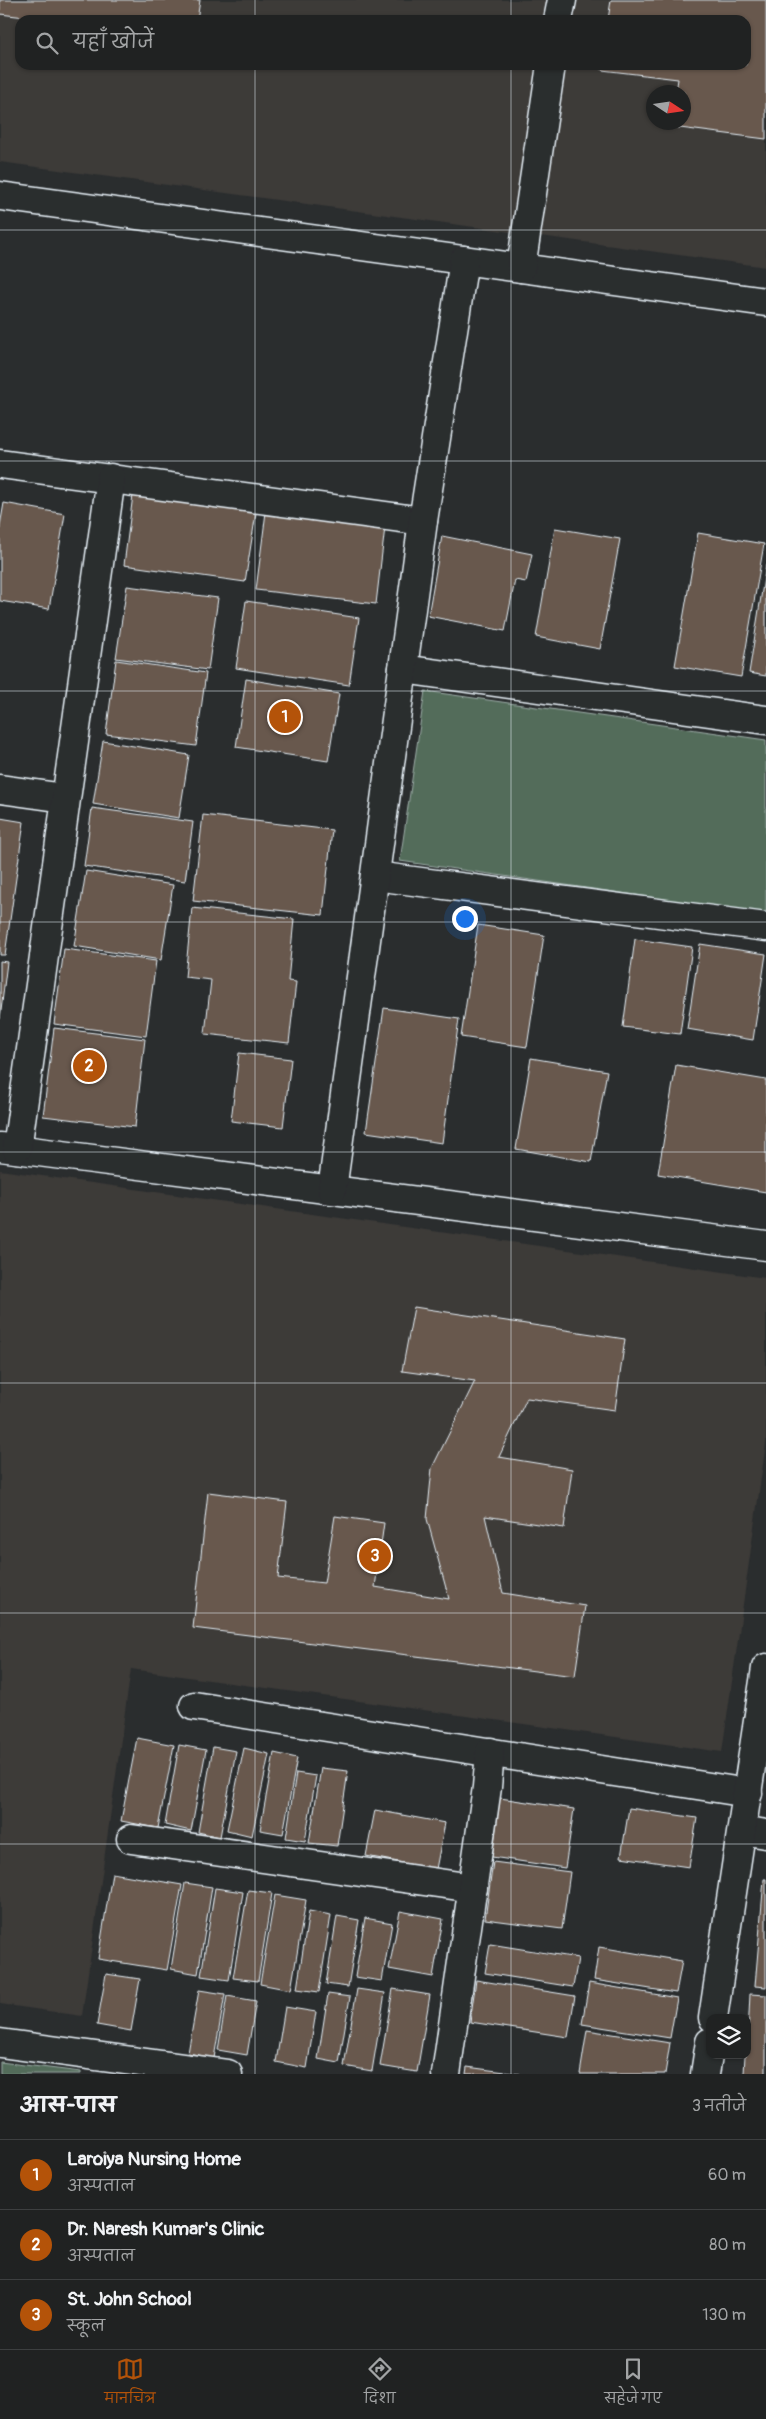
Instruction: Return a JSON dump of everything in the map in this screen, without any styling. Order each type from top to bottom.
[{"type":"street","points":[[559,15],[562,0]]},
{"type":"street","points":[[521,268],[551,70]]},
{"type":"street","points":[[0,196],[766,302]]},
{"type":"street","points":[[332,1190],[423,521],[464,260]]},
{"type":"street","points":[[0,464],[423,521]]},
{"type":"street","points":[[111,478],[65,798],[8,1148],[766,1246]]},
{"type":"street","points":[[403,669],[766,720]]},
{"type":"street","points":[[0,789],[65,798]]},
{"type":"street","points":[[375,876],[766,927]]},
{"type":"street","points":[[714,2014],[754,1832],[748,1793],[766,1668]]},
{"type":"street","points":[[194,1706],[748,1793]]},
{"type":"street","points":[[446,2074],[473,1888],[490,1752]]},
{"type":"street","points":[[131,1839],[473,1888]]},
{"type":"street","points":[[0,2042],[228,2074]]},
{"type":"street","points":[[705,2074],[707,2059]]},
{"type":"shaded area","points":[[0,0],[766,0],[766,267],[0,162]]},
{"type":"shaded area","points":[[0,1170],[766,1278],[766,1443],[722,1752],[131,1669],[82,2016],[0,2004]]},
{"type":"green space","points":[[425,691],[766,740],[766,914],[400,861]]},
{"type":"green space","points":[[0,2062],[81,2072],[81,2074],[0,2074]]},
{"type":"building","points":[[0,0],[200,0],[198,15],[15,16],[0,14]]},
{"type":"building","points":[[611,0],[766,0],[766,139],[691,129],[691,85],[677,85],[678,79],[602,70],[751,70],[751,15],[609,15]]},
{"type":"building","points":[[133,495],[256,513],[245,582],[124,565]]},
{"type":"building","points":[[4,503],[65,514],[49,609],[0,601],[0,526]]},
{"type":"building","points":[[266,512],[385,527],[376,604],[256,590]]},
{"type":"building","points":[[555,528],[620,539],[600,649],[536,637]]},
{"type":"building","points":[[698,533],[764,544],[741,677],[675,666]]},
{"type":"building","points":[[442,536],[532,554],[526,582],[515,580],[505,631],[428,616]]},
{"type":"building","points":[[766,565],[766,676],[749,673]]},
{"type":"building","points":[[127,586],[218,598],[208,670],[116,658]]},
{"type":"building","points":[[246,601],[359,618],[349,685],[236,668]]},
{"type":"building","points":[[116,660],[206,673],[196,746],[106,734]]},
{"type":"building","points":[[246,679],[339,694],[328,761],[236,747]]},
{"type":"building","points":[[103,741],[189,755],[179,818],[93,804]]},
{"type":"building","points":[[92,808],[193,822],[185,881],[84,866]]},
{"type":"building","points":[[203,815],[332,830],[323,915],[193,901]]},
{"type":"building","points":[[0,818],[24,822],[5,955],[0,955]]},
{"type":"building","points":[[86,871],[173,885],[161,960],[74,946]]},
{"type":"building","points":[[192,908],[294,919],[288,981],[296,982],[289,1043],[205,1034],[211,980],[185,977]]},
{"type":"building","points":[[478,925],[544,935],[527,1047],[461,1037]]},
{"type":"building","points":[[635,939],[692,947],[680,1034],[623,1027]]},
{"type":"building","points":[[700,944],[766,954],[753,1040],[687,1029]]},
{"type":"building","points":[[64,949],[156,961],[146,1036],[54,1024]]},
{"type":"building","points":[[0,961],[7,962],[0,1019]]},
{"type":"building","points":[[384,1008],[459,1019],[442,1143],[366,1132]]},
{"type":"building","points":[[54,1028],[145,1039],[135,1127],[43,1116]]},
{"type":"building","points":[[239,1053],[291,1059],[283,1127],[231,1121]]},
{"type":"building","points":[[531,1058],[607,1071],[591,1162],[516,1149]]},
{"type":"building","points":[[676,1065],[766,1080],[766,1192],[658,1174]]},
{"type":"building","points":[[414,1307],[625,1339],[615,1410],[527,1398],[499,1457],[572,1469],[564,1528],[485,1516],[503,1593],[585,1606],[575,1676],[193,1628],[208,1492],[287,1502],[278,1578],[324,1583],[335,1516],[384,1523],[375,1587],[449,1599],[427,1519],[432,1468],[475,1381],[402,1371]]},
{"type":"building","points":[[137,1738],[174,1745],[158,1828],[121,1821]]},
{"type":"building","points":[[179,1745],[206,1750],[191,1831],[165,1825]]},
{"type":"building","points":[[213,1747],[236,1751],[220,1837],[198,1832]]},
{"type":"building","points":[[244,1748],[269,1754],[252,1836],[227,1830]]},
{"type":"building","points":[[274,1753],[297,1758],[283,1834],[260,1830]]},
{"type":"building","points":[[321,1768],[348,1771],[337,1846],[309,1843]]},
{"type":"building","points":[[296,1773],[316,1776],[305,1841],[286,1838]]},
{"type":"building","points":[[500,1798],[574,1809],[565,1868],[492,1857]]},
{"type":"building","points":[[629,1808],[697,1818],[689,1867],[621,1857]]},
{"type":"building","points":[[375,1810],[445,1823],[436,1869],[366,1856]]},
{"type":"building","points":[[493,1862],[570,1872],[562,1929],[485,1919]]},
{"type":"building","points":[[112,1873],[182,1885],[167,1970],[98,1959]]},
{"type":"building","points":[[764,1879],[766,1879],[766,1987],[755,1986]]},
{"type":"building","points":[[185,1883],[212,1887],[198,1974],[171,1969]]},
{"type":"building","points":[[215,1888],[243,1892],[229,1980],[201,1976]]},
{"type":"building","points":[[248,1890],[272,1893],[258,1981],[233,1978]]},
{"type":"building","points":[[275,1895],[306,1900],[291,1990],[260,1984]]},
{"type":"building","points":[[309,1911],[331,1915],[319,1992],[297,1989]]},
{"type":"building","points":[[400,1911],[443,1919],[433,1977],[389,1969]]},
{"type":"building","points":[[337,1916],[359,1920],[348,1987],[326,1984]]},
{"type":"building","points":[[365,1918],[392,1923],[382,1981],[355,1977]]},
{"type":"building","points":[[490,1944],[578,1958],[573,1987],[485,1973]]},
{"type":"building","points":[[599,1947],[682,1961],[676,1993],[594,1980]]},
{"type":"building","points":[[106,1974],[140,1979],[131,2031],[97,2025]]},
{"type":"building","points":[[476,1980],[575,1996],[568,2037],[470,2022]]},
{"type":"building","points":[[589,1983],[677,1998],[670,2038],[582,2024]]},
{"type":"building","points":[[357,1989],[385,1993],[372,2071],[344,2066]]},
{"type":"building","points":[[393,1989],[430,1995],[417,2072],[380,2066]]},
{"type":"building","points":[[199,1990],[225,1994],[214,2058],[188,2053]]},
{"type":"building","points":[[328,1994],[350,1997],[339,2063],[318,2059]]},
{"type":"building","points":[[750,1994],[766,1995],[766,2074],[744,2074],[745,2059],[751,2059],[751,2014],[749,2014]]},
{"type":"building","points":[[227,1996],[256,2001],[247,2055],[218,2050]]},
{"type":"building","points":[[285,2007],[316,2012],[307,2068],[276,2062]]},
{"type":"building","points":[[587,2030],[670,2043],[665,2074],[580,2074]]},
{"type":"building","points":[[467,2067],[520,2074],[466,2074]]},
{"type":"place","name":"Laroiya Nursing Home","points":[[285,717]]},
{"type":"place","name":"Dr. Naresh Kumar's Clinic","points":[[89,1066]]},
{"type":"place","name":"St. John School","points":[[375,1556]]}]
